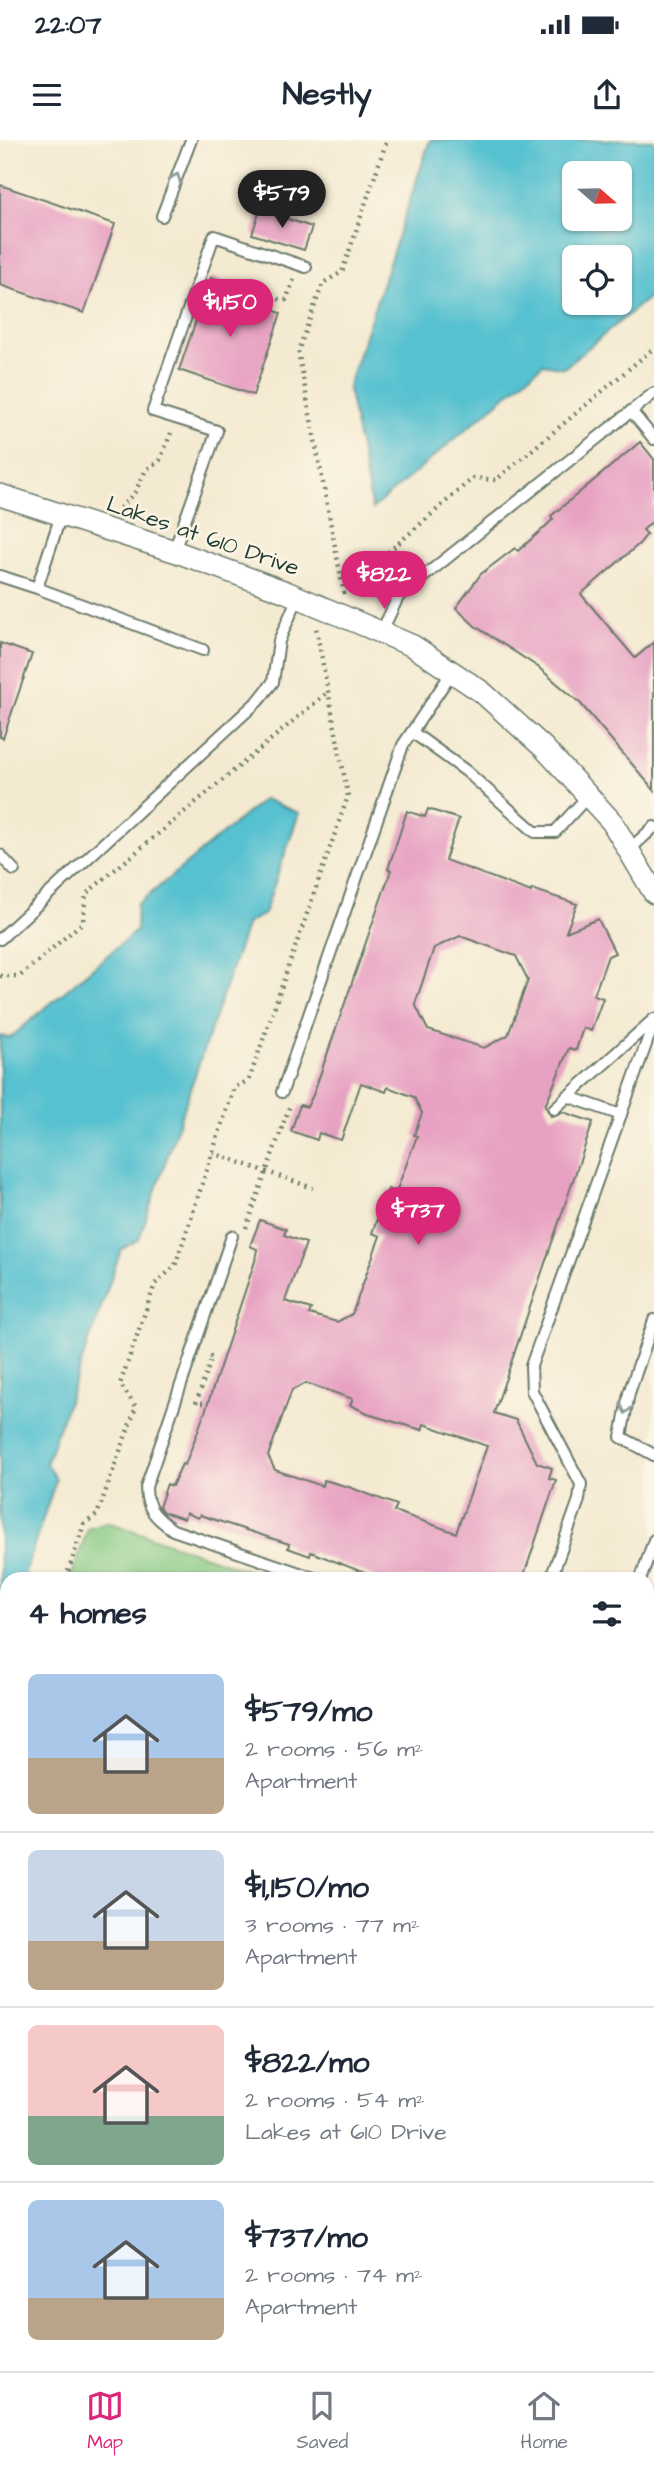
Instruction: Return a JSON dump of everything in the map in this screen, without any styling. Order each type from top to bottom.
[{"type":"street","name":"Lakes at 610 Drive","points":[[0,495],[174,551],[305,600],[413,646],[482,692],[524,729],[612,822],[654,892]]},
{"type":"lane","points":[[162,216],[191,140]]},
{"type":"lane","points":[[174,551],[217,431],[153,411],[214,236],[303,266]]},
{"type":"lane","points":[[381,633],[398,597],[654,393]]},
{"type":"lane","points":[[631,411],[654,439]]},
{"type":"lane","points":[[37,588],[61,515]]},
{"type":"lane","points":[[0,576],[203,650]]},
{"type":"lane","points":[[0,939],[259,700],[272,682],[279,642],[305,600]]},
{"type":"lane","points":[[287,1093],[403,745],[452,672]]},
{"type":"lane","points":[[412,732],[466,771],[535,832],[555,832],[588,796]]},
{"type":"lane","points":[[628,850],[654,827]]},
{"type":"lane","points":[[0,855],[14,870]]},
{"type":"lane","points":[[554,1109],[654,1020]]},
{"type":"lane","points":[[553,1572],[579,1500],[582,1483],[532,1391],[531,1366],[654,1020]]},
{"type":"lane","points":[[567,1096],[621,1115]]},
{"type":"lane","points":[[237,1237],[146,1487],[146,1498],[157,1520],[173,1530],[296,1572]]},
{"type":"lane","points":[[654,1320],[629,1393],[621,1437],[654,1455]]},
{"type":"lane","points":[[643,1572],[654,1540]]},
{"type":"path","points":[[387,140],[342,272],[323,283],[298,351],[346,590],[473,478],[496,481],[654,348]]},
{"type":"path","points":[[236,295],[286,300],[303,266]]},
{"type":"path","points":[[120,508],[135,492],[146,470],[160,460],[176,418]]},
{"type":"path","points":[[68,1572],[84,1524],[97,1516],[136,1407],[120,1384],[155,1284],[175,1266],[234,1088],[249,1080],[348,796],[328,691],[305,600]]},
{"type":"path","points":[[0,976],[20,976],[83,922],[86,894],[328,691]]},
{"type":"path","points":[[237,1237],[266,1171],[287,1093]]},
{"type":"path","points":[[213,1153],[313,1188]]},
{"type":"path","points":[[203,1354],[212,1357],[196,1403],[203,1403]]},
{"type":"green space","points":[[106,1522],[252,1572],[73,1572],[88,1528]]},
{"type":"water","points":[[430,140],[654,140],[654,293],[632,311],[632,245],[562,245],[562,315],[628,315],[564,368],[543,364],[372,509],[348,387]]},
{"type":"water","points":[[264,799],[299,813],[264,914],[247,923],[139,1239],[121,1250],[46,1464],[56,1480],[25,1572],[0,1572],[0,1036],[10,1038],[136,931],[137,905]]},
{"type":"building","points":[[0,185],[115,224],[84,313],[0,285]]},
{"type":"building","points":[[260,210],[312,227],[304,250],[252,234]]},
{"type":"building","points":[[211,277],[234,285],[230,295],[281,313],[253,395],[179,370]]},
{"type":"building","points":[[640,442],[654,459],[654,520],[643,530],[647,534],[639,544],[581,594],[635,658],[654,642],[654,790],[581,704],[538,667],[475,626],[456,608],[481,574],[515,548],[518,551],[553,519],[551,516]]},
{"type":"building","points":[[0,643],[32,654],[3,738],[0,737]]},
{"type":"building","points":[[428,809],[459,819],[445,860],[531,892],[532,889],[577,904],[566,932],[598,919],[615,953],[608,956],[594,995],[603,998],[591,1031],[583,1028],[576,1050],[569,1048],[545,1106],[551,1116],[563,1112],[593,1122],[494,1413],[516,1420],[537,1463],[552,1468],[549,1478],[556,1480],[525,1572],[363,1572],[311,1552],[310,1556],[288,1548],[289,1544],[200,1515],[198,1518],[186,1513],[184,1519],[163,1512],[159,1507],[167,1484],[172,1486],[182,1464],[185,1465],[206,1409],[255,1261],[257,1249],[250,1246],[260,1220],[286,1229],[284,1235],[306,1243],[285,1301],[311,1309],[309,1314],[337,1322],[352,1314],[380,1236],[372,1233],[388,1189],[396,1192],[417,1136],[414,1135],[422,1113],[414,1097],[388,1087],[386,1092],[361,1083],[341,1140],[319,1133],[317,1140],[291,1131],[300,1105],[307,1107],[313,1095],[391,870],[388,869],[407,811],[425,817]],"holes":[[[460,936],[516,956],[528,980],[508,1035],[484,1048],[428,1030],[415,1004],[434,948]],[[306,1383],[353,1399],[350,1405],[374,1416],[422,1430],[424,1424],[487,1446],[456,1533],[394,1511],[397,1505],[349,1487],[324,1480],[322,1486],[275,1470],[268,1456],[292,1390]]]}]
